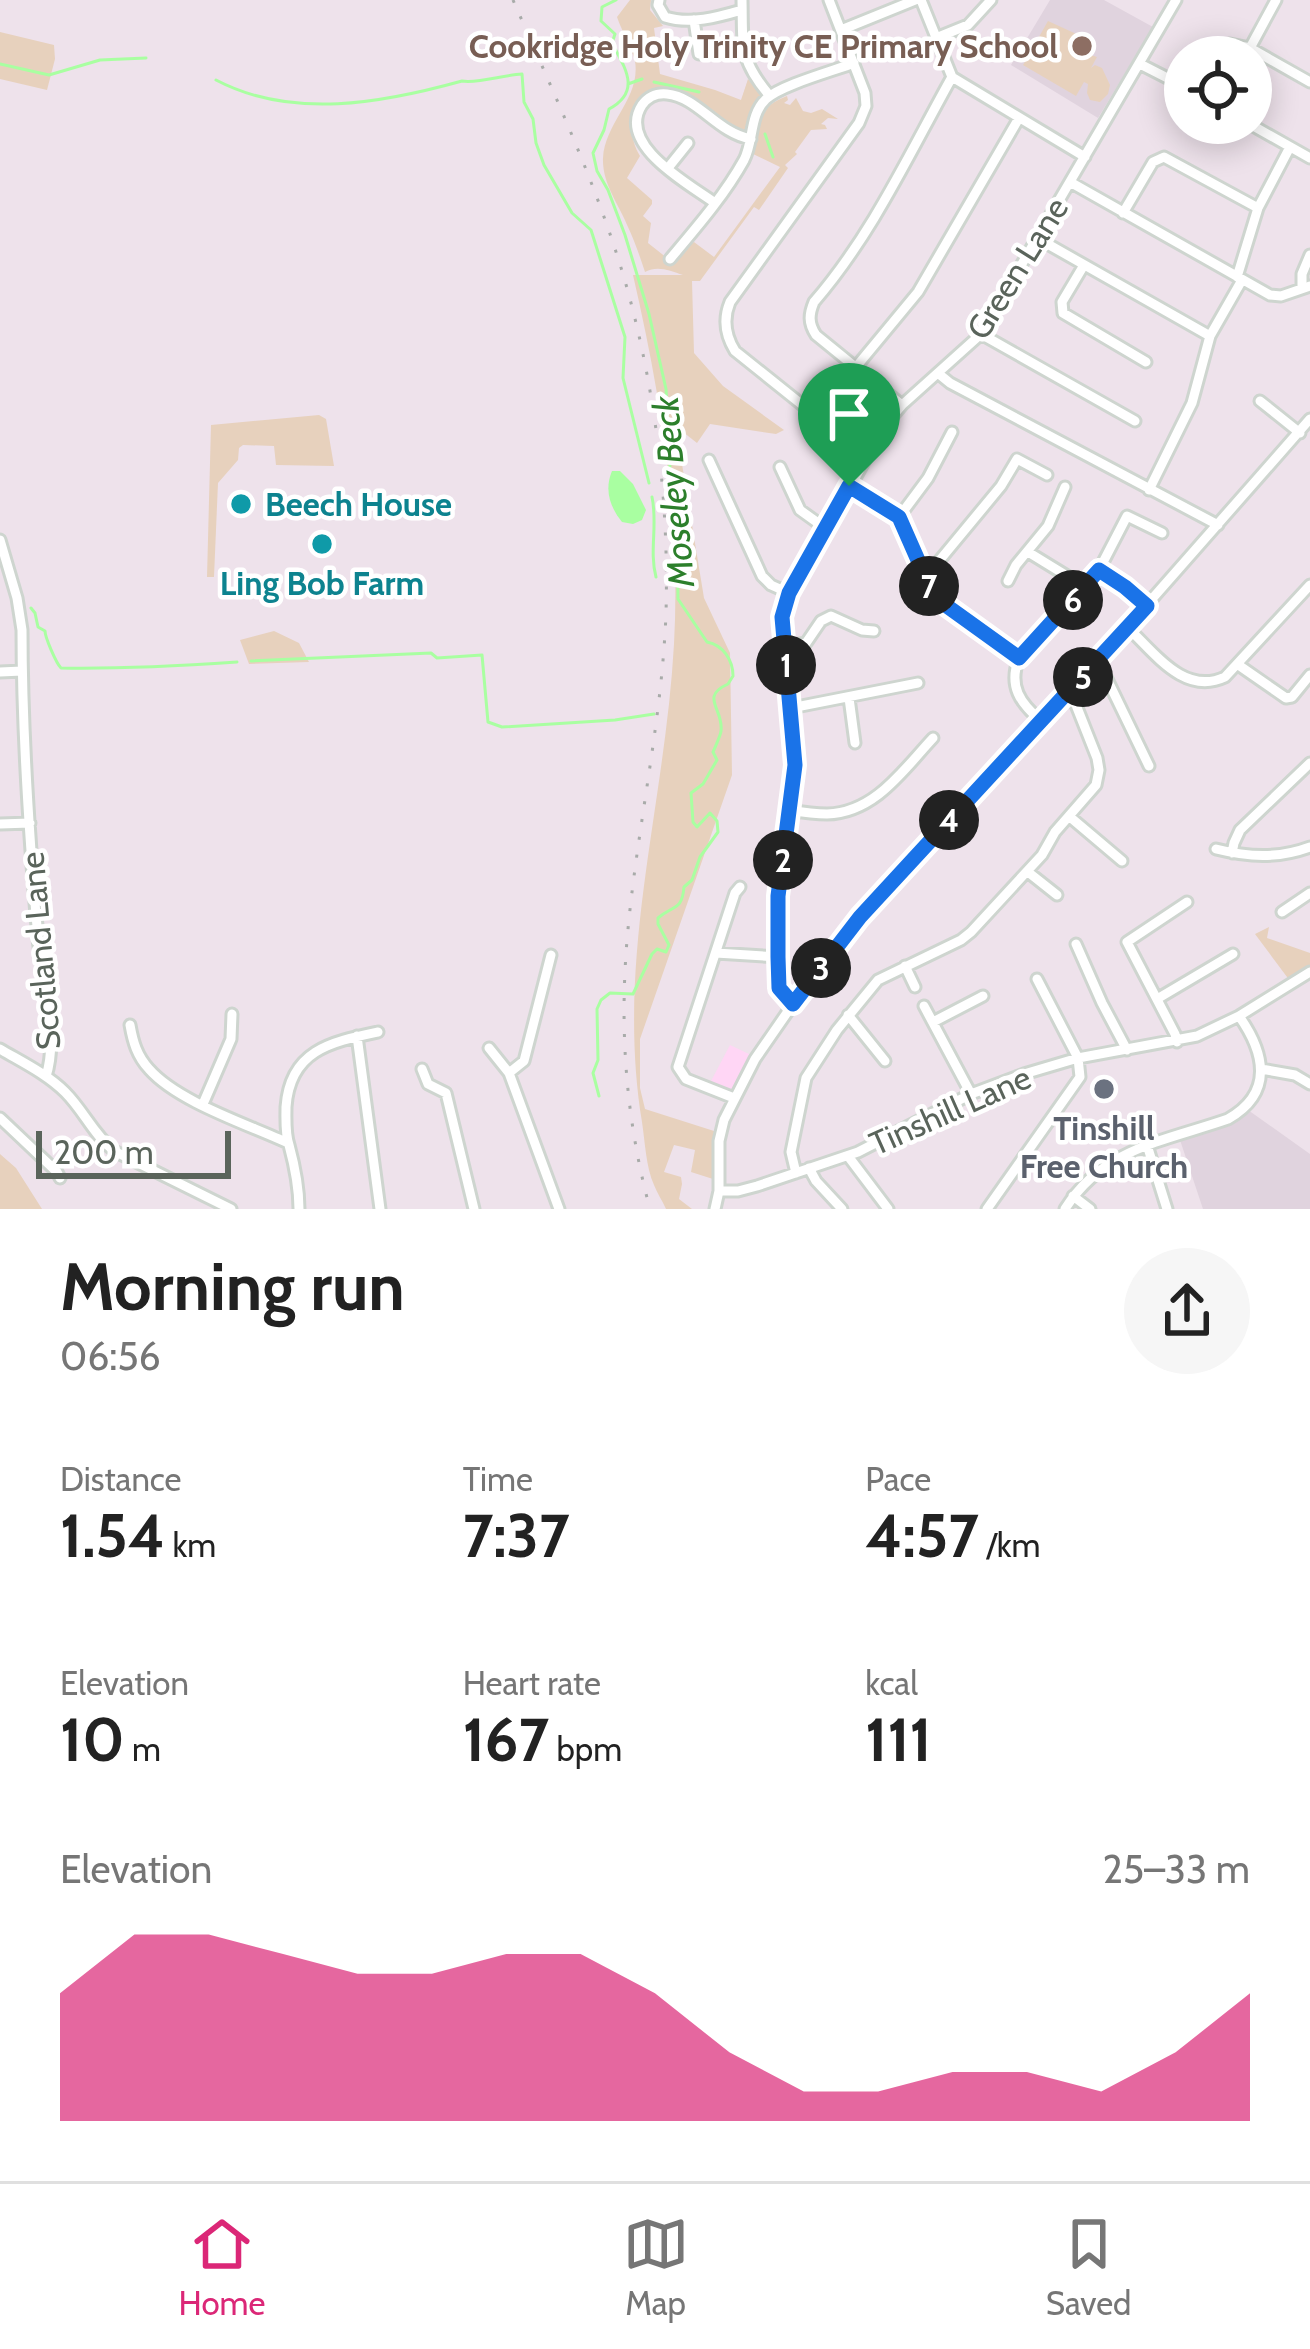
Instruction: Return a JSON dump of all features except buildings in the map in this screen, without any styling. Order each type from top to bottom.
[{"type":"street","points":[[659,0],[665,17],[678,21],[742,5],[746,64],[770,95]]},
{"type":"street","points":[[829,0],[866,100],[863,115],[730,302],[726,329],[735,351],[866,456]]},
{"type":"street","points":[[841,30],[918,0],[952,77],[1085,157]]},
{"type":"street","points":[[936,38],[975,20],[991,0]]},
{"type":"street","name":"Green Lane","points":[[793,1004],[779,988],[778,957],[778,896],[795,765],[782,617],[789,593],[892,415],[981,334],[1176,0]]},
{"type":"street","points":[[1256,36],[1276,0]]},
{"type":"street","points":[[694,20],[700,54]]},
{"type":"street","points":[[1272,60],[1310,82]]},
{"type":"street","points":[[670,259],[742,163],[758,110],[770,95],[854,63]]},
{"type":"street","points":[[1140,64],[1164,76]]},
{"type":"street","points":[[902,405],[816,335],[810,310],[866,232],[952,77]]},
{"type":"street","points":[[715,203],[646,150],[637,131],[642,105],[657,94],[679,97],[730,133],[751,139]]},
{"type":"street","points":[[856,367],[918,292],[1019,118]]},
{"type":"street","points":[[1272,136],[1310,158]]},
{"type":"street","points":[[668,168],[688,143]]},
{"type":"street","points":[[1149,490],[1192,403],[1210,336],[1239,279],[1258,208],[1290,147]]},
{"type":"street","points":[[1123,213],[1153,163],[1164,158],[1258,208]]},
{"type":"street","points":[[1070,182],[1276,296],[1306,287],[1302,274],[1310,255]]},
{"type":"street","points":[[1037,238],[1210,336]]},
{"type":"street","points":[[1084,265],[1062,302],[1063,313],[1146,362]]},
{"type":"street","points":[[981,334],[1135,421]]},
{"type":"street","points":[[939,374],[1218,525]]},
{"type":"street","points":[[1260,401],[1300,433]]},
{"type":"street","points":[[715,1209],[719,1141],[734,1098],[793,1004],[860,917],[1094,665],[1310,419]]},
{"type":"street","points":[[899,517],[952,432]]},
{"type":"street","points":[[925,578],[1001,486],[1017,459],[1047,476]]},
{"type":"street","points":[[709,460],[762,576],[789,593]]},
{"type":"street","points":[[780,466],[800,510],[825,527]]},
{"type":"street","points":[[849,486],[899,517],[932,592],[1019,658]]},
{"type":"street","points":[[1008,581],[1048,526],[1065,487]]},
{"type":"street","points":[[1041,721],[1024,707],[1015,689],[1019,658],[1099,570],[1127,516],[1162,533]]},
{"type":"street","name":"Scotland Lane","points":[[0,539],[22,630],[38,940],[50,1035],[46,1076]]},
{"type":"street","points":[[1028,552],[1084,587]]},
{"type":"street","points":[[1099,570],[1147,606]]},
{"type":"street","points":[[1127,627],[1178,675],[1213,682],[1225,676],[1310,586]]},
{"type":"street","points":[[784,647],[806,644],[821,621],[831,616],[874,631]]},
{"type":"street","points":[[1237,664],[1289,699],[1310,675]]},
{"type":"street","points":[[1094,665],[1106,677],[1148,766]]},
{"type":"street","points":[[0,672],[22,671]]},
{"type":"street","points":[[790,708],[918,683]]},
{"type":"street","points":[[796,1173],[791,1152],[808,1074],[848,1015],[878,980],[967,937],[1092,793],[1099,770],[1097,758],[1076,705],[1066,694]]},
{"type":"street","points":[[849,698],[855,743]]},
{"type":"street","points":[[789,810],[826,814],[868,802],[933,738]]},
{"type":"street","points":[[1232,853],[1240,830],[1310,763]]},
{"type":"street","points":[[1070,817],[1122,862]]},
{"type":"street","points":[[0,824],[30,823]]},
{"type":"street","points":[[1216,849],[1270,856],[1310,847]]},
{"type":"street","points":[[1028,872],[1057,896]]},
{"type":"street","points":[[734,1098],[686,1079],[678,1067],[740,887]]},
{"type":"street","points":[[1282,912],[1310,893]]},
{"type":"street","points":[[1177,1042],[1126,942],[1187,902]]},
{"type":"street","points":[[1076,944],[1127,1050]]},
{"type":"street","points":[[716,953],[778,957]]},
{"type":"street","points":[[1157,998],[1233,954]]},
{"type":"street","points":[[509,1073],[524,1060],[551,956]]},
{"type":"street","points":[[904,966],[915,987]]},
{"type":"street","name":"Tinshill Lane","points":[[719,1191],[743,1190],[848,1156],[971,1094],[1078,1058],[1177,1042],[1217,1028],[1310,972]]},
{"type":"street","points":[[987,1209],[1078,1081],[1081,1070],[1037,979]]},
{"type":"street","points":[[933,1022],[983,996]]},
{"type":"street","points":[[924,1006],[971,1094]]},
{"type":"street","points":[[203,1104],[231,1039],[232,1014]]},
{"type":"street","points":[[848,1015],[885,1061]]},
{"type":"street","points":[[1065,1209],[1100,1169],[1124,1154],[1228,1119],[1251,1100],[1262,1069],[1239,1016]]},
{"type":"street","points":[[130,1025],[135,1047],[150,1071],[179,1093],[288,1142]]},
{"type":"street","points":[[299,1209],[288,1142],[287,1093],[294,1074],[320,1048],[378,1032]]},
{"type":"street","points":[[357,1036],[380,1209]]},
{"type":"street","points":[[489,1048],[509,1073],[559,1209]]},
{"type":"street","points":[[0,1049],[64,1090],[98,1138],[114,1151],[231,1209]]},
{"type":"street","points":[[422,1069],[428,1084],[446,1093],[474,1209]]},
{"type":"street","points":[[1262,1069],[1295,1075],[1310,1084]]},
{"type":"street","points":[[0,1118],[60,1178]]},
{"type":"street","points":[[1147,1145],[1167,1209]]},
{"type":"street","points":[[848,1156],[888,1209]]},
{"type":"street","points":[[809,1168],[842,1209]]},
{"type":"street","points":[[1073,1196],[1090,1209]]},
{"type":"shaded area","points":[[630,0],[651,0],[650,10],[663,26],[654,28],[660,74],[741,100],[748,79],[761,95],[747,131],[741,134],[677,93],[639,101],[632,129],[640,156],[627,178],[652,200],[643,216],[651,223],[648,243],[667,258],[694,242],[714,257],[780,167],[751,153],[760,118],[770,106],[787,96],[784,103],[790,105],[796,98],[803,111],[822,109],[838,119],[828,118],[821,124],[827,129],[811,130],[759,210],[754,207],[700,281],[692,281],[694,353],[723,386],[784,430],[776,434],[710,424],[697,443],[683,432],[681,458],[704,598],[730,653],[732,775],[640,1039],[640,1088],[645,1109],[714,1131],[713,1179],[691,1172],[695,1150],[674,1145],[664,1172],[681,1177],[679,1199],[692,1209],[666,1209],[654,1185],[635,1061],[638,941],[669,705],[675,597],[667,458],[633,275],[683,275],[659,269],[645,272],[603,167],[605,145],[633,87],[634,57],[617,17]]},
{"type":"shaded area","name":"Cookridge Holy Trinity CE Primary School","points":[[1050,0],[1104,0],[1153,27],[1098,118],[1011,65]]},
{"type":"shaded area","points":[[1048,21],[1083,37],[1077,47],[1081,55],[1097,57],[1091,68],[1102,68],[1110,85],[1100,102],[1090,100],[1084,82],[1076,96],[1023,65]]},
{"type":"shaded area","points":[[0,32],[54,45],[47,90],[0,79]]},
{"type":"shaded area","points":[[319,415],[326,419],[334,466],[276,465],[274,446],[239,448],[238,460],[218,483],[214,577],[207,577],[211,425]]},
{"type":"shaded area","points":[[612,471],[620,471],[633,484],[646,510],[642,520],[633,524],[618,516],[608,492]]},
{"type":"shaded area","points":[[274,631],[299,643],[309,662],[249,664],[240,640]]},
{"type":"shaded area","points":[[1269,927],[1267,938],[1310,953],[1310,968],[1290,981],[1255,934]]},
{"type":"shaded area","points":[[730,1045],[751,1055],[731,1092],[710,1083]]},
{"type":"shaded area","points":[[1248,1110],[1310,1154],[1310,1209],[1203,1209],[1180,1140],[1229,1124]]},
{"type":"shaded area","points":[[0,1154],[16,1168],[42,1209],[0,1209]]},
{"type":"waterway","name":"Moseley Beck","points":[[599,1096],[593,1073],[601,1000],[610,993],[633,994],[652,954],[657,949],[666,952],[669,945],[658,918],[679,904],[700,857],[718,832],[710,813],[697,827],[693,822],[691,793],[703,784],[717,760],[713,752],[721,723],[714,699],[733,676],[726,654],[707,642],[678,599],[677,514],[666,389],[625,235],[593,153],[609,109],[628,87],[612,43],[615,34],[601,21],[602,7],[616,0]]},
{"type":"waterway","points":[[0,64],[49,75],[100,60],[146,58]]},
{"type":"waterway","points":[[216,80],[275,100],[338,104],[522,74],[524,102],[544,165],[572,213],[591,230],[625,337],[623,378],[649,483]]},
{"type":"waterway","points":[[628,84],[642,79]]},
{"type":"waterway","points":[[654,82],[699,92]]},
{"type":"waterway","points":[[765,134],[773,157]]},
{"type":"waterway","points":[[652,497],[656,577]]},
{"type":"waterway","points":[[31,608],[61,668],[237,662]]},
{"type":"waterway","points":[[251,661],[482,655],[488,722],[502,727],[654,714]]},
{"type":"railway","points":[[513,0],[616,251],[646,368],[663,490],[664,653],[632,889],[624,1000],[630,1105],[650,1209]]},
{"type":"place","name":"Cookridge Holy Trinity CE Primary School","points":[[1082,46]]},
{"type":"place","name":"Beech House","points":[[241,504]]},
{"type":"place","name":"Ling Bob Farm","points":[[322,544]]},
{"type":"place","name":"Tinshill Free Church","points":[[1104,1089]]},
{"type":"route","points":[[849,486],[899,517],[932,592],[1019,658],[1099,570],[1147,606],[860,917],[793,1004],[779,988],[778,957],[778,896],[795,765],[782,617],[789,593],[849,486]]}]
